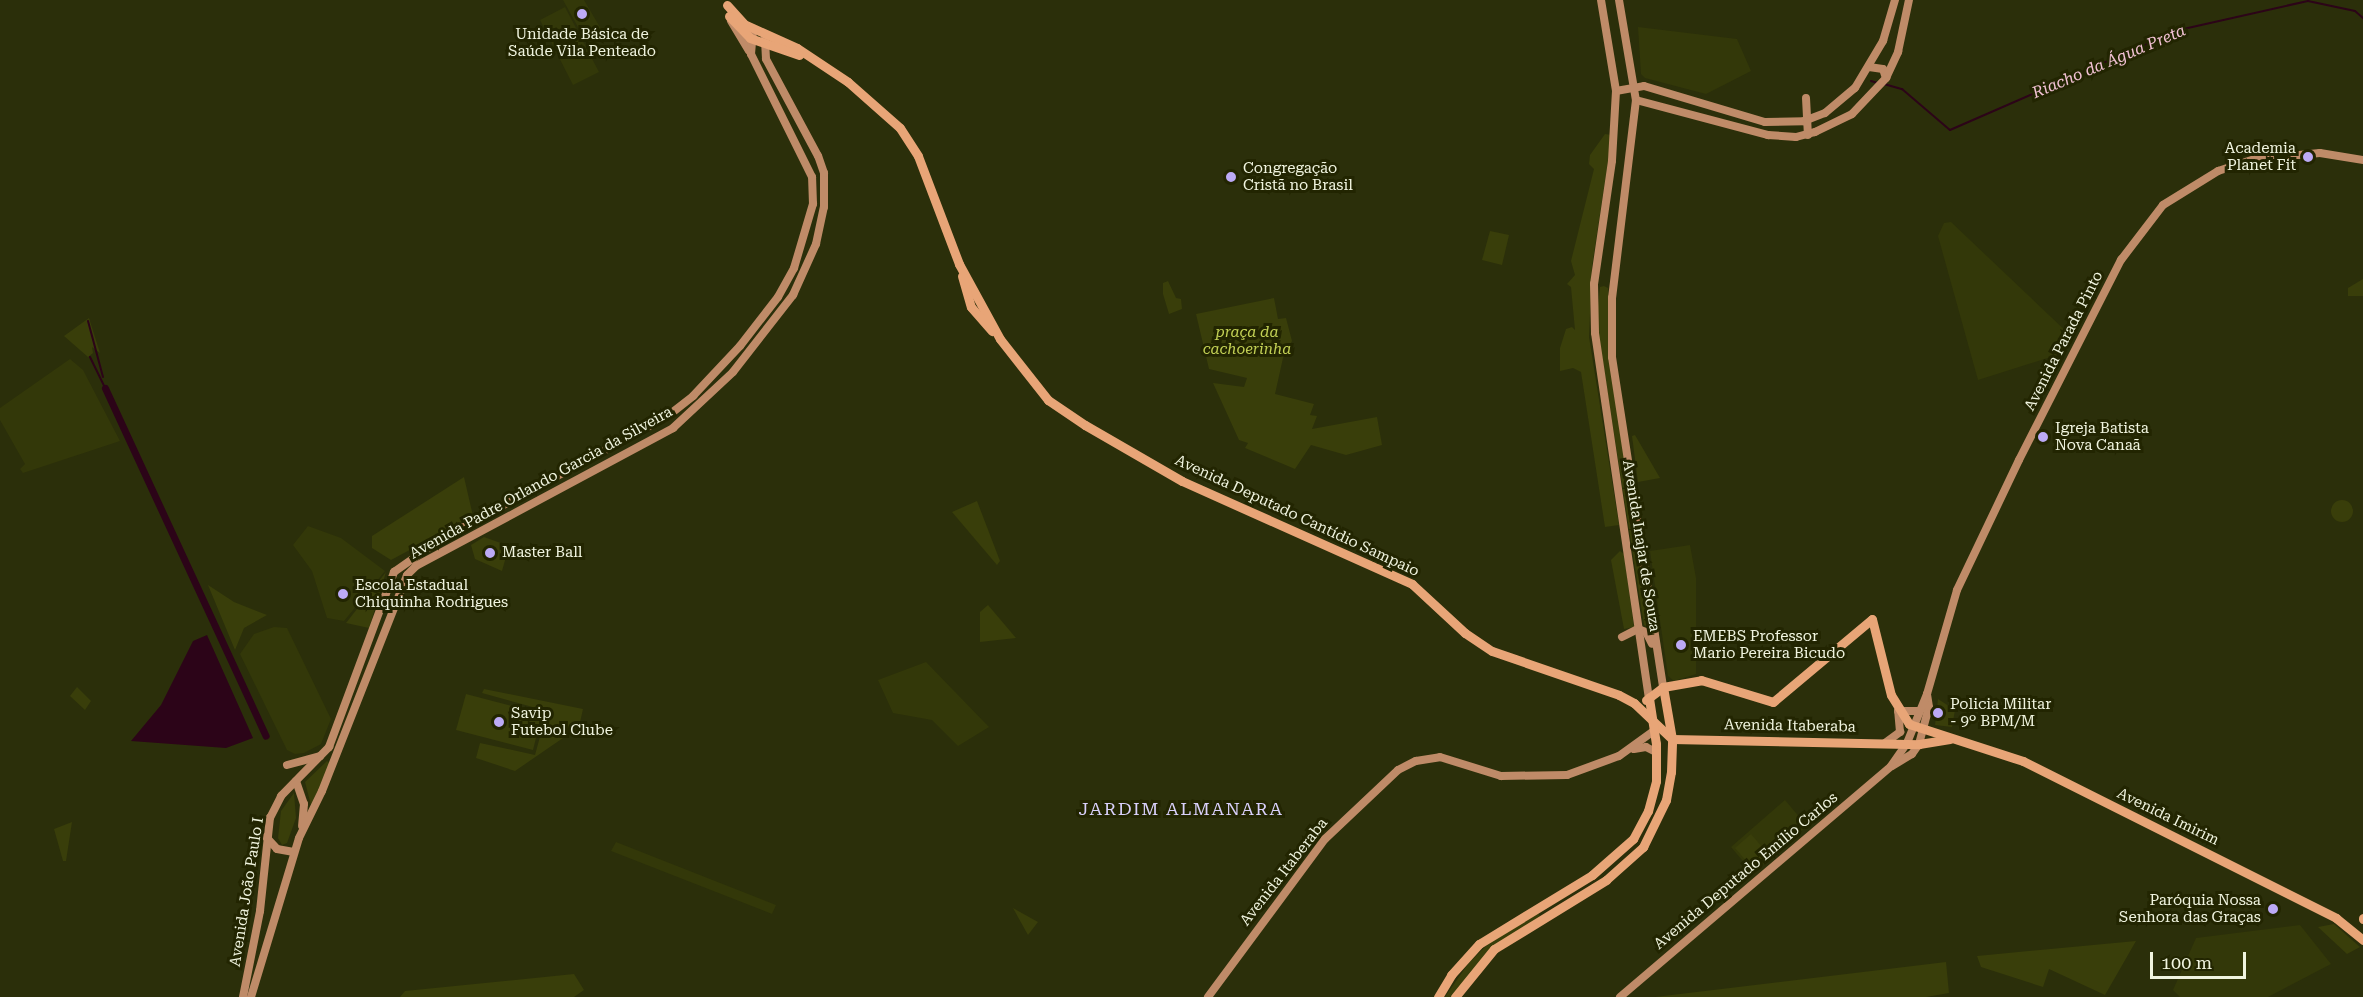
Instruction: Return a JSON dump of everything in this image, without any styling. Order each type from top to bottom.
[{"type":"main road","name":"Avenida Inajar de Souza","points":[[1438,997],[1451,975],[1479,944],[1592,875],[1629,843],[1653,796],[1656,752],[1654,727],[1595,333],[1594,284],[1612,161],[1616,91],[1601,0]]},
{"type":"main road","name":"Avenida Inajar de Souza","points":[[1455,997],[1494,949],[1606,880],[1643,847],[1666,800],[1672,739],[1612,357],[1612,298],[1636,100],[1619,0]]},
{"type":"main road","points":[[1616,91],[1634,85],[1779,124],[1807,120],[1834,107],[1850,94],[1869,67],[1886,34],[1895,0]]},
{"type":"main road","points":[[1636,100],[1768,135],[1808,135],[1847,117],[1886,78],[1898,52],[1909,0]]},
{"type":"main road","name":"Avenida Deputado Cantídio Sampaio","points":[[726,3],[729,17],[752,34],[797,48],[818,62],[874,102],[908,138],[923,166],[959,264],[1000,339],[1048,400],[1162,470],[1229,504],[1412,584],[1464,633],[1492,651],[1587,682],[1634,703],[1654,727],[1672,739]]},
{"type":"main road","name":"Avenida Deputado Cantídio Sampaio","points":[[726,3],[752,34]]},
{"type":"main road","points":[[729,17],[751,54]]},
{"type":"main road","name":"Avenida Padre Orlando Garcia da Silveira","points":[[394,572],[441,539],[669,416],[713,376],[778,297],[803,243],[813,185],[799,144],[751,54],[752,34]]},
{"type":"main road","name":"Avenida Padre Orlando Garcia da Silveira","points":[[402,581],[416,566],[673,428],[733,372],[788,304],[816,244],[824,181],[818,156],[766,59],[765,39]]},
{"type":"main road","points":[[1869,67],[1883,69],[1886,78]]},
{"type":"main road","points":[[1806,98],[1808,135]]},
{"type":"main road","points":[[1722,122],[1721,115],[1727,111]]},
{"type":"main road","name":"Avenida Parada Pinto","points":[[1907,743],[1927,694],[1957,590],[2082,332],[2141,232],[2174,195],[2218,171],[2277,154],[2320,153],[2363,160]]},
{"type":"main road","points":[[1599,241],[1609,245],[1619,241]]},
{"type":"main road","name":"Avenida João Paulo I","points":[[243,997],[260,911],[266,837],[275,806],[296,781],[323,755],[394,572]]},
{"type":"main road","name":"Avenida João Paulo I","points":[[251,997],[299,838],[322,791],[402,581]]},
{"type":"main road","points":[[1634,703],[1649,698],[1663,687],[1701,681],[1773,702],[1872,619],[1877,652],[1898,711],[1900,732],[1881,742],[1892,751],[1891,766]]},
{"type":"main road","points":[[1622,637],[1638,628],[1650,636],[1658,657]]},
{"type":"main road","name":"Avenida Parada Pinto","points":[[1919,744],[1925,729],[1927,694]]},
{"type":"main road","points":[[1898,711],[1919,711]]},
{"type":"main road","points":[[1898,711],[1914,726]]},
{"type":"main road","name":"Avenida Imirim","points":[[1914,726],[2023,761],[2336,918],[2363,940]]},
{"type":"main road","name":"Avenida Itaberaba","points":[[1208,997],[1325,839],[1398,770],[1416,761],[1440,757],[1501,776],[1548,777],[1585,770],[1633,749],[1654,727]]},
{"type":"main road","name":"Avenida Itaberaba","points":[[1672,739],[1907,743]]},
{"type":"main road","name":"Avenida Imirim","points":[[1907,743],[1919,744],[1950,739]]},
{"type":"main road","name":"Avenida Deputado Emílio Carlos","points":[[1891,766],[1907,743]]},
{"type":"main road","name":"Avenida Deputado Emílio Carlos","points":[[1620,997],[1891,766],[1912,754],[1919,744]]},
{"type":"main road","points":[[1633,749],[1648,747],[1656,752]]},
{"type":"main road","points":[[287,765],[323,755]]},
{"type":"main road","points":[[296,781],[304,804],[299,838]]},
{"type":"main road","points":[[266,837],[277,849],[294,852]]},
{"type":"shaded area","name":"Unidade Básica de Saúde Vila Penteado","points":[[563,0],[584,0],[601,29],[584,38]]},
{"type":"shaded area","points":[[565,7],[599,72],[573,85],[540,20]]},
{"type":"shaded area","points":[[1638,27],[1737,39],[1751,71],[1706,94],[1645,78],[1641,74]]},
{"type":"shaded area","points":[[1951,222],[2070,335],[2060,354],[1978,380],[1938,236],[1944,223]]},
{"type":"shaded area","points":[[70,359],[83,370],[120,441],[23,473],[20,469],[25,464],[0,420],[0,408]]},
{"type":"shaded area","name":"Escola Estadual Chiquinha Rodrigues","points":[[308,526],[341,538],[385,571],[344,621],[327,618],[312,571],[293,545]]},
{"type":"shaded area","points":[[1690,545],[1696,578],[1696,674],[1674,681],[1668,676],[1650,551]]},
{"type":"shaded area","points":[[274,627],[287,628],[331,719],[321,744],[304,753],[295,754],[287,750],[240,654],[254,634]]},
{"type":"shaded area","points":[[207,635],[253,738],[226,748],[131,741],[161,705],[193,641]]},
{"type":"shaded area","points":[[926,662],[989,727],[958,746],[932,720],[893,713],[878,680]]},
{"type":"shaded area","points":[[1785,800],[1807,826],[1753,873],[1731,847]]},
{"type":"shaded area","points":[[616,842],[776,905],[772,914],[611,851]]},
{"type":"shaded area","points":[[2300,925],[2331,964],[2268,997],[2180,997],[2173,990],[2196,938]]},
{"type":"green space","points":[[1605,134],[1612,135],[1592,266],[1589,337],[1619,525],[1605,527],[1581,372],[1573,368],[1560,371],[1560,348],[1566,329],[1572,327],[1575,330],[1571,287],[1567,284],[1575,275],[1571,261],[1594,169],[1589,164],[1590,155]]},
{"type":"green space","points":[[1490,231],[1509,235],[1502,265],[1482,260]]},
{"type":"green space","points":[[2363,279],[2363,296],[2348,296],[2348,288]]},
{"type":"green space","points":[[1168,281],[1176,298],[1181,299],[1182,309],[1169,314],[1163,294],[1163,283]]},
{"type":"green space","points":[[1600,287],[1608,288],[1610,365],[1635,494],[1638,497],[1653,630],[1644,625],[1599,338],[1598,306]]},
{"type":"green space","name":"praça da cachoerinha","points":[[1274,298],[1278,319],[1286,318],[1292,341],[1283,358],[1275,394],[1314,404],[1310,415],[1317,416],[1312,429],[1377,417],[1382,445],[1346,455],[1311,445],[1295,469],[1245,448],[1248,443],[1239,440],[1213,383],[1244,387],[1247,378],[1209,369],[1196,314]]},
{"type":"green space","points":[[89,318],[100,353],[92,347],[93,353],[88,357],[64,336]]},
{"type":"green space","points":[[1635,435],[1660,478],[1638,482],[1632,436]]},
{"type":"green space","points":[[464,477],[473,516],[391,560],[372,548],[372,536]]},
{"type":"green space","points":[[2342,500],[2350,503],[2353,511],[2350,519],[2342,522],[2334,519],[2331,511],[2334,503]]},
{"type":"green space","points":[[977,501],[1000,561],[997,565],[952,512]]},
{"type":"green space","name":"Master Ball","points":[[484,537],[509,546],[502,571],[475,559],[471,545]]},
{"type":"green space","points":[[1620,551],[1624,554],[1634,627],[1624,629],[1611,560]]},
{"type":"green space","points":[[386,572],[369,628],[346,623]]},
{"type":"green space","points":[[208,585],[234,602],[267,615],[244,628],[235,650]]},
{"type":"green space","points":[[988,605],[1016,638],[980,642],[980,612]]},
{"type":"green space","points":[[77,687],[91,701],[85,710],[70,696]]},
{"type":"green space","points":[[484,689],[583,709],[579,727],[515,771],[476,758],[480,743],[535,755],[547,711],[482,693]]},
{"type":"green space","name":"Savip Futebol Clube","points":[[466,694],[542,714],[533,750],[456,730]]},
{"type":"green space","points":[[1938,699],[1955,710],[1952,727],[1935,725]]},
{"type":"green space","points":[[327,761],[330,763],[312,809],[305,782]]},
{"type":"green space","points":[[294,793],[296,818],[287,843],[282,845],[278,838],[281,811]]},
{"type":"green space","points":[[72,822],[66,861],[63,861],[54,829]]},
{"type":"green space","points":[[1751,834],[1769,855],[1753,869],[1735,848]]},
{"type":"green space","points":[[1013,908],[1038,922],[1028,935]]},
{"type":"green space","points":[[1538,913],[1540,916],[1489,951],[1451,997],[1445,997],[1468,964],[1486,946]]},
{"type":"green space","points":[[2334,924],[2360,947],[2347,954],[2318,927]]},
{"type":"green space","points":[[2136,941],[2105,995],[2049,969],[2043,987],[1981,967],[1977,956]]},
{"type":"green space","points":[[1946,962],[1949,993],[1926,997],[1655,997]]},
{"type":"green space","points":[[574,974],[584,990],[574,997],[400,997],[405,991]]},
{"type":"waterway","name":"Riacho da Água Preta","points":[[1884,84],[1902,89],[1950,130],[2179,30],[2308,1],[2355,11],[2363,18]]},
{"type":"waterway","name":"Riacho da Água Preta","points":[[1871,81],[1878,83]]},
{"type":"waterway","points":[[88,321],[103,377]]},
{"type":"waterway","points":[[90,357],[105,388]]},
{"type":"waterway","points":[[105,388],[266,736]]},
{"type":"place","name":"Unidade Básica de Saúde Vila Penteado","points":[[582,14]]},
{"type":"place","name":"Academia Planet Fit","points":[[2308,157]]},
{"type":"place","name":"Congregação Cristã no Brasil","points":[[1231,177]]},
{"type":"place","name":"Igreja Batista Nova Canaã","points":[[2043,437]]},
{"type":"place","name":"Master Ball","points":[[490,553]]},
{"type":"place","name":"Escola Estadual Chiquinha Rodrigues","points":[[343,594]]},
{"type":"place","name":"EMEBS Professor Mario Pereira Bicudo","points":[[1681,645]]},
{"type":"place","name":"Policia Militar - 9º BPM/M","points":[[1938,713]]},
{"type":"place","name":"Savip Futebol Clube","points":[[499,722]]},
{"type":"place","name":"Paróquia Nossa Senhora das Graças","points":[[2273,909]]},
{"type":"district","name":"JARDIM ALMANARA","points":[[1181,809]]}]
